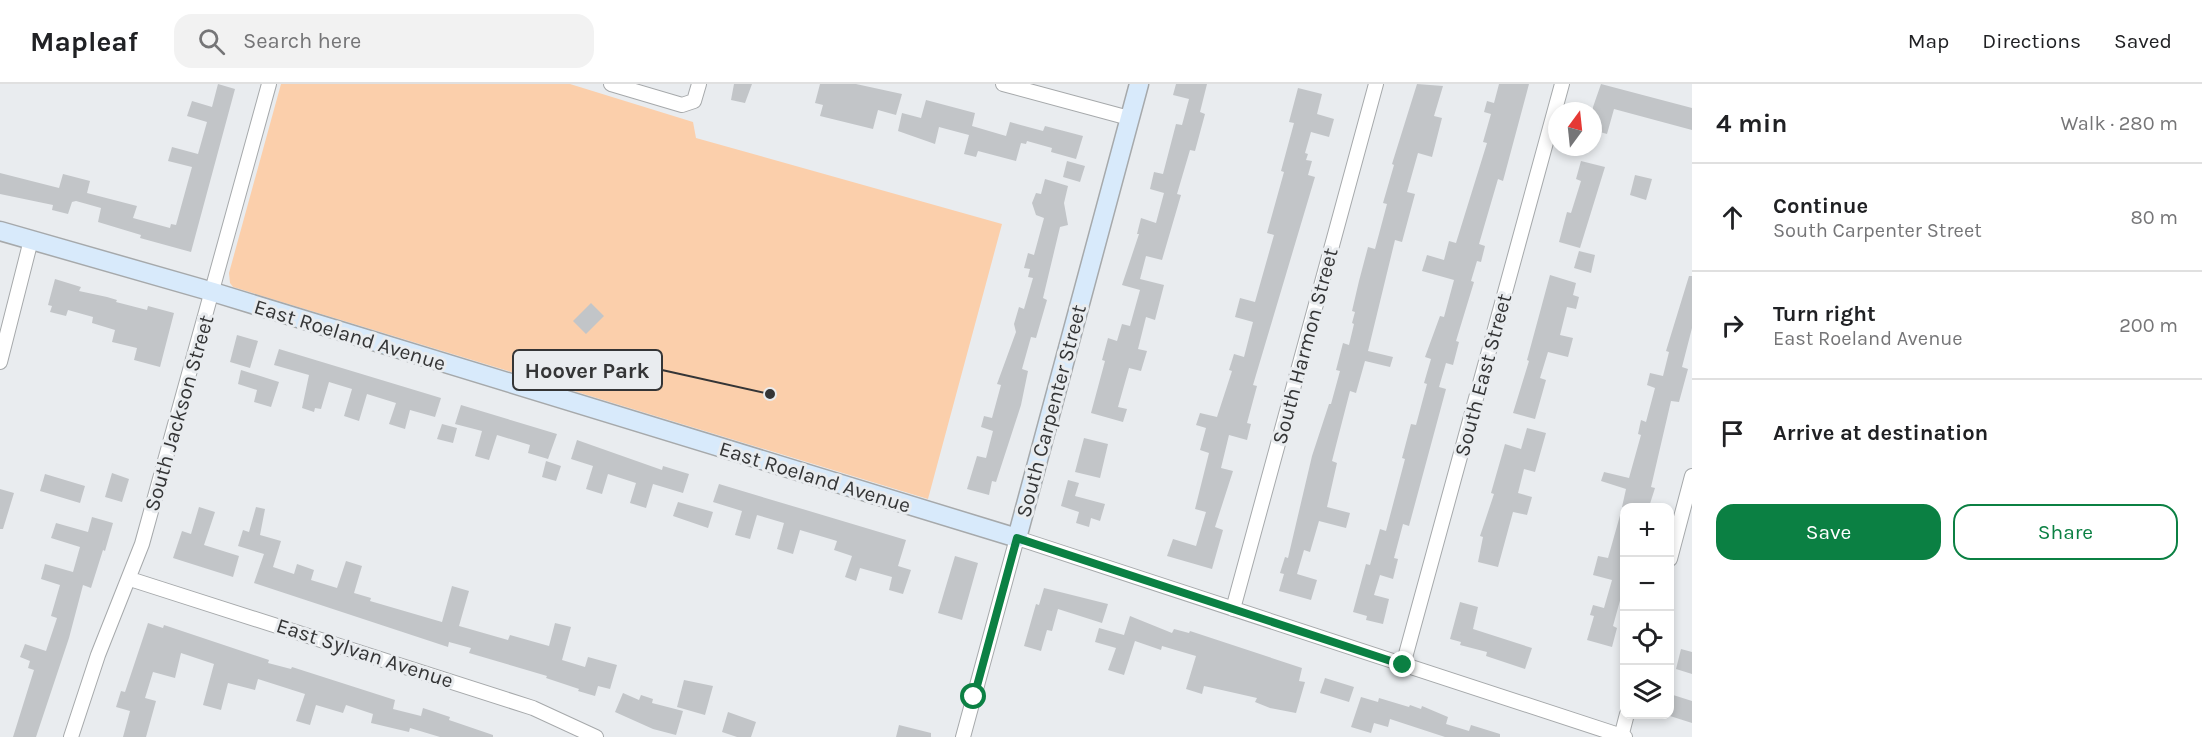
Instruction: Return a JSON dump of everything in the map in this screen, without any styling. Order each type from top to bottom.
[{"type":"street","name":"South Jackson Street","points":[[71,737],[94,664],[130,579],[213,292],[269,84]]},
{"type":"street","points":[[611,84],[682,105],[689,105],[694,101],[699,84]]},
{"type":"street","points":[[1003,84],[1129,118]]},
{"type":"street","name":"South Carpenter Street","points":[[963,737],[1139,84]]},
{"type":"street","name":"South Harmon Street","points":[[1233,609],[1376,84]]},
{"type":"street","name":"South East Street","points":[[1403,665],[1562,84]]},
{"type":"street","name":"East Roeland Avenue","points":[[0,231],[213,292],[1017,538],[1623,737]]},
{"type":"street","points":[[0,362],[31,240]]},
{"type":"street","points":[[1671,557],[1692,476]]},
{"type":"street","name":"East Sylvan Avenue","points":[[130,579],[533,708],[596,737]]},
{"type":"street","points":[[1623,737],[1626,719]]},
{"type":"shaded area","points":[[281,84],[570,84],[693,122],[696,138],[1002,224],[928,499],[233,287],[229,273]]},
{"type":"building","points":[[218,84],[235,89],[191,252],[140,238],[141,235],[98,222],[101,208],[76,201],[72,202],[68,214],[52,210],[53,205],[0,194],[0,173],[59,188],[63,174],[90,181],[87,193],[137,206],[133,218],[170,228],[171,224],[176,225],[192,167],[168,161],[172,147],[198,154],[207,122],[187,116],[192,101],[212,107]]},
{"type":"building","points":[[734,84],[752,84],[745,103],[731,100]]},
{"type":"building","points":[[820,84],[856,84],[902,94],[896,115],[878,110],[873,129],[820,116],[823,105],[815,103]]},
{"type":"building","points":[[1176,84],[1207,84],[1200,112],[1205,114],[1195,151],[1190,150],[1177,194],[1181,195],[1162,260],[1146,256],[1140,279],[1164,285],[1155,320],[1146,317],[1138,349],[1147,351],[1141,371],[1129,368],[1118,407],[1127,409],[1123,422],[1091,413],[1105,361],[1102,360],[1108,338],[1117,341],[1122,324],[1130,326],[1140,290],[1122,285],[1139,234],[1137,234],[1141,218],[1156,223],[1164,193],[1150,189],[1154,172],[1163,174],[1176,124],[1182,125],[1189,99],[1173,95]]},
{"type":"building","points":[[1417,84],[1443,86],[1434,116],[1442,118],[1432,157],[1418,153],[1407,192],[1415,194],[1402,242],[1395,240],[1368,351],[1393,357],[1390,367],[1365,361],[1356,393],[1350,391],[1332,461],[1337,463],[1327,507],[1350,513],[1346,528],[1319,521],[1310,552],[1304,550],[1297,574],[1317,580],[1311,600],[1279,591],[1284,574],[1280,573],[1285,557],[1288,558],[1312,456],[1329,404],[1331,404],[1340,371],[1336,370],[1343,343],[1349,345],[1354,324],[1352,323],[1355,312],[1352,311],[1359,281],[1368,247],[1375,249],[1387,204],[1383,203],[1394,165],[1392,164]]},
{"type":"building","points":[[1499,84],[1529,84],[1503,181],[1498,179],[1479,244],[1485,246],[1481,262],[1477,261],[1471,281],[1474,282],[1456,341],[1459,342],[1453,365],[1446,363],[1439,387],[1446,389],[1409,526],[1403,524],[1394,558],[1398,559],[1393,579],[1380,575],[1374,595],[1389,599],[1383,624],[1366,620],[1367,616],[1353,612],[1366,564],[1370,565],[1380,529],[1386,531],[1405,459],[1402,458],[1411,424],[1416,425],[1427,384],[1424,383],[1431,359],[1425,357],[1440,316],[1444,317],[1454,280],[1422,271],[1427,255],[1444,260],[1449,241],[1456,243],[1487,143],[1483,142],[1491,114],[1484,112],[1487,101],[1494,103]]},
{"type":"building","points":[[1601,84],[1692,108],[1692,130],[1614,109],[1607,134],[1602,133],[1602,102],[1595,102]]},
{"type":"building","points":[[1298,88],[1322,94],[1317,114],[1334,119],[1329,137],[1311,132],[1305,153],[1308,154],[1306,160],[1312,161],[1308,175],[1315,177],[1253,385],[1257,386],[1247,423],[1251,424],[1247,440],[1229,435],[1221,468],[1233,471],[1215,527],[1223,530],[1212,569],[1167,556],[1173,539],[1196,546],[1206,512],[1195,509],[1209,453],[1200,450],[1206,428],[1196,425],[1200,413],[1217,417],[1232,371],[1229,370],[1234,354],[1244,357],[1253,322],[1235,317],[1240,298],[1255,302],[1274,235],[1267,233],[1284,172],[1281,171],[1294,123],[1289,122]]},
{"type":"building","points":[[926,100],[975,113],[972,126],[1006,136],[1010,122],[1043,131],[1045,126],[1083,136],[1076,159],[1051,152],[1052,148],[1027,141],[1026,144],[1021,143],[1016,161],[978,151],[976,157],[964,154],[969,135],[939,127],[935,144],[898,131],[902,113],[921,118]]},
{"type":"building","points":[[1067,161],[1085,166],[1080,182],[1063,177]]},
{"type":"building","points":[[1581,161],[1605,167],[1580,248],[1559,242],[1567,212],[1571,213],[1581,181],[1576,179]]},
{"type":"building","points":[[1635,175],[1652,179],[1646,200],[1630,195]]},
{"type":"building","points":[[1045,179],[1068,186],[1064,203],[1068,225],[1060,227],[1043,298],[1047,300],[1036,338],[1031,337],[1022,369],[1028,371],[1021,405],[996,482],[992,481],[989,495],[967,489],[977,456],[986,458],[993,431],[981,427],[984,416],[992,418],[1001,385],[997,384],[1016,332],[1014,324],[1019,307],[1024,309],[1033,278],[1028,277],[1030,269],[1024,268],[1028,253],[1034,255],[1044,218],[1036,215],[1032,203],[1036,193],[1041,194]]},
{"type":"building","points":[[1579,251],[1595,255],[1591,273],[1574,268]]},
{"type":"building","points":[[1550,275],[1576,283],[1573,295],[1579,297],[1576,309],[1567,307],[1560,335],[1573,338],[1568,357],[1548,352],[1540,378],[1546,380],[1535,419],[1513,413],[1529,361],[1527,360]]},
{"type":"building","points":[[1689,276],[1692,276],[1692,328],[1682,367],[1688,369],[1679,402],[1671,401],[1651,487],[1655,488],[1650,503],[1623,503],[1626,489],[1601,481],[1604,472],[1629,478],[1641,435],[1638,434],[1641,420],[1646,422],[1655,388],[1647,385],[1650,373],[1663,376],[1669,352],[1666,351]]},
{"type":"building","points":[[55,279],[81,287],[79,291],[117,300],[116,302],[147,310],[148,306],[174,313],[160,367],[134,360],[137,348],[112,342],[115,330],[92,323],[93,317],[68,310],[66,316],[50,312],[52,306],[48,305]]},
{"type":"building","points":[[591,303],[604,316],[586,334],[573,321]]},
{"type":"building","points":[[237,335],[258,341],[250,368],[230,362]]},
{"type":"building","points":[[279,349],[441,398],[435,417],[410,410],[405,429],[389,424],[396,403],[367,394],[359,421],[344,416],[352,389],[329,382],[321,409],[315,408],[314,412],[302,408],[309,375],[274,365]]},
{"type":"building","points":[[241,370],[279,382],[271,407],[254,402],[257,390],[238,384]]},
{"type":"building","points":[[461,405],[557,434],[548,459],[528,453],[530,445],[497,435],[489,460],[475,456],[482,431],[455,424]]},
{"type":"building","points":[[442,424],[457,428],[453,443],[437,439]]},
{"type":"building","points":[[1527,428],[1546,433],[1535,472],[1524,469],[1518,493],[1532,497],[1527,515],[1513,512],[1498,567],[1478,562],[1483,537],[1480,536],[1494,494],[1491,493],[1505,444],[1521,449]]},
{"type":"building","points":[[1084,438],[1108,444],[1100,478],[1075,472]]},
{"type":"building","points":[[577,440],[662,470],[663,466],[689,474],[683,493],[653,484],[646,508],[630,503],[636,483],[608,474],[602,494],[586,489],[593,466],[571,459]]},
{"type":"building","points":[[546,461],[561,466],[556,481],[542,477]]},
{"type":"building","points":[[112,473],[129,479],[122,502],[105,497]]},
{"type":"building","points":[[45,474],[85,486],[80,503],[40,491]]},
{"type":"building","points":[[1068,480],[1079,483],[1075,496],[1105,504],[1100,521],[1091,518],[1089,527],[1076,523],[1079,512],[1061,506]]},
{"type":"building","points":[[719,484],[906,540],[898,566],[911,570],[903,594],[889,590],[892,577],[860,568],[856,581],[845,577],[852,556],[834,550],[837,541],[800,530],[793,554],[777,549],[784,523],[757,515],[750,539],[735,535],[742,511],[713,502]]},
{"type":"building","points":[[0,489],[14,493],[3,529],[0,529]]},
{"type":"building","points":[[678,502],[713,512],[708,528],[673,516]]},
{"type":"building","points":[[199,507],[215,512],[204,545],[239,556],[233,577],[173,558],[182,531],[191,534]]},
{"type":"building","points":[[256,507],[265,509],[260,535],[281,541],[273,567],[294,574],[297,564],[314,570],[311,580],[337,588],[346,561],[362,566],[354,593],[371,598],[370,601],[442,622],[452,586],[469,591],[459,626],[508,640],[510,635],[549,646],[555,623],[571,627],[562,660],[585,667],[588,657],[617,665],[610,689],[598,686],[595,696],[578,691],[579,689],[546,678],[547,676],[469,653],[471,648],[449,642],[448,647],[254,583],[264,554],[238,546],[243,530],[249,532]]},
{"type":"building","points":[[1620,516],[1620,601],[1613,626],[1617,628],[1612,647],[1587,640],[1594,616],[1590,615],[1593,605],[1604,608],[1612,580],[1593,575],[1598,556],[1608,558]]},
{"type":"building","points":[[92,517],[113,523],[105,551],[103,550],[91,588],[83,585],[69,638],[36,737],[13,737],[34,670],[28,668],[30,661],[20,657],[25,644],[46,651],[57,618],[51,616],[60,585],[41,579],[45,564],[73,572],[80,547],[51,538],[56,523],[88,532]]},
{"type":"building","points":[[955,556],[978,563],[962,620],[938,613]]},
{"type":"building","points":[[1044,588],[1108,604],[1102,623],[1058,609],[1052,631],[1047,630],[1041,651],[1024,646],[1036,604],[1039,605]]},
{"type":"building","points":[[1460,602],[1478,607],[1473,629],[1532,648],[1525,669],[1486,656],[1487,652],[1460,645],[1461,642],[1450,639]]},
{"type":"building","points":[[1130,616],[1172,633],[1174,629],[1189,633],[1190,631],[1302,668],[1299,681],[1305,682],[1296,713],[1270,708],[1255,702],[1257,698],[1204,686],[1202,694],[1186,689],[1196,656],[1162,646],[1161,650],[1135,641],[1124,675],[1108,670],[1116,648],[1095,642],[1099,628],[1124,635]]},
{"type":"building","points":[[148,623],[163,628],[164,625],[269,660],[268,663],[291,669],[292,667],[395,700],[393,709],[421,716],[423,708],[450,717],[449,720],[493,735],[493,737],[440,737],[410,728],[409,732],[371,723],[373,714],[346,705],[343,713],[316,705],[310,725],[296,721],[305,694],[258,679],[255,690],[228,683],[221,710],[203,705],[214,664],[181,653],[175,678],[153,672],[145,698],[156,701],[146,737],[123,737],[130,711],[116,707],[121,691],[125,692]]},
{"type":"building","points":[[1681,649],[1692,652],[1692,674],[1676,669]]},
{"type":"building","points":[[1325,678],[1354,687],[1349,702],[1320,693]]},
{"type":"building","points":[[684,680],[713,686],[705,715],[677,707]]},
{"type":"building","points":[[623,693],[639,700],[641,695],[653,699],[652,703],[683,711],[676,735],[653,729],[615,712]]},
{"type":"building","points":[[1674,695],[1692,701],[1692,723],[1674,717]]},
{"type":"building","points":[[1361,697],[1378,702],[1379,698],[1421,709],[1422,706],[1448,717],[1446,724],[1469,731],[1471,725],[1500,734],[1500,737],[1445,737],[1390,719],[1388,727],[1374,723],[1371,733],[1351,727]]},
{"type":"building","points":[[728,712],[756,722],[751,737],[737,737],[722,732]]},
{"type":"building","points":[[899,725],[931,733],[931,737],[896,737]]},
{"type":"place","name":"Hoover Park","points":[[770,394]]},
{"type":"route","points":[[974,697],[1017,538],[1403,665]]}]
